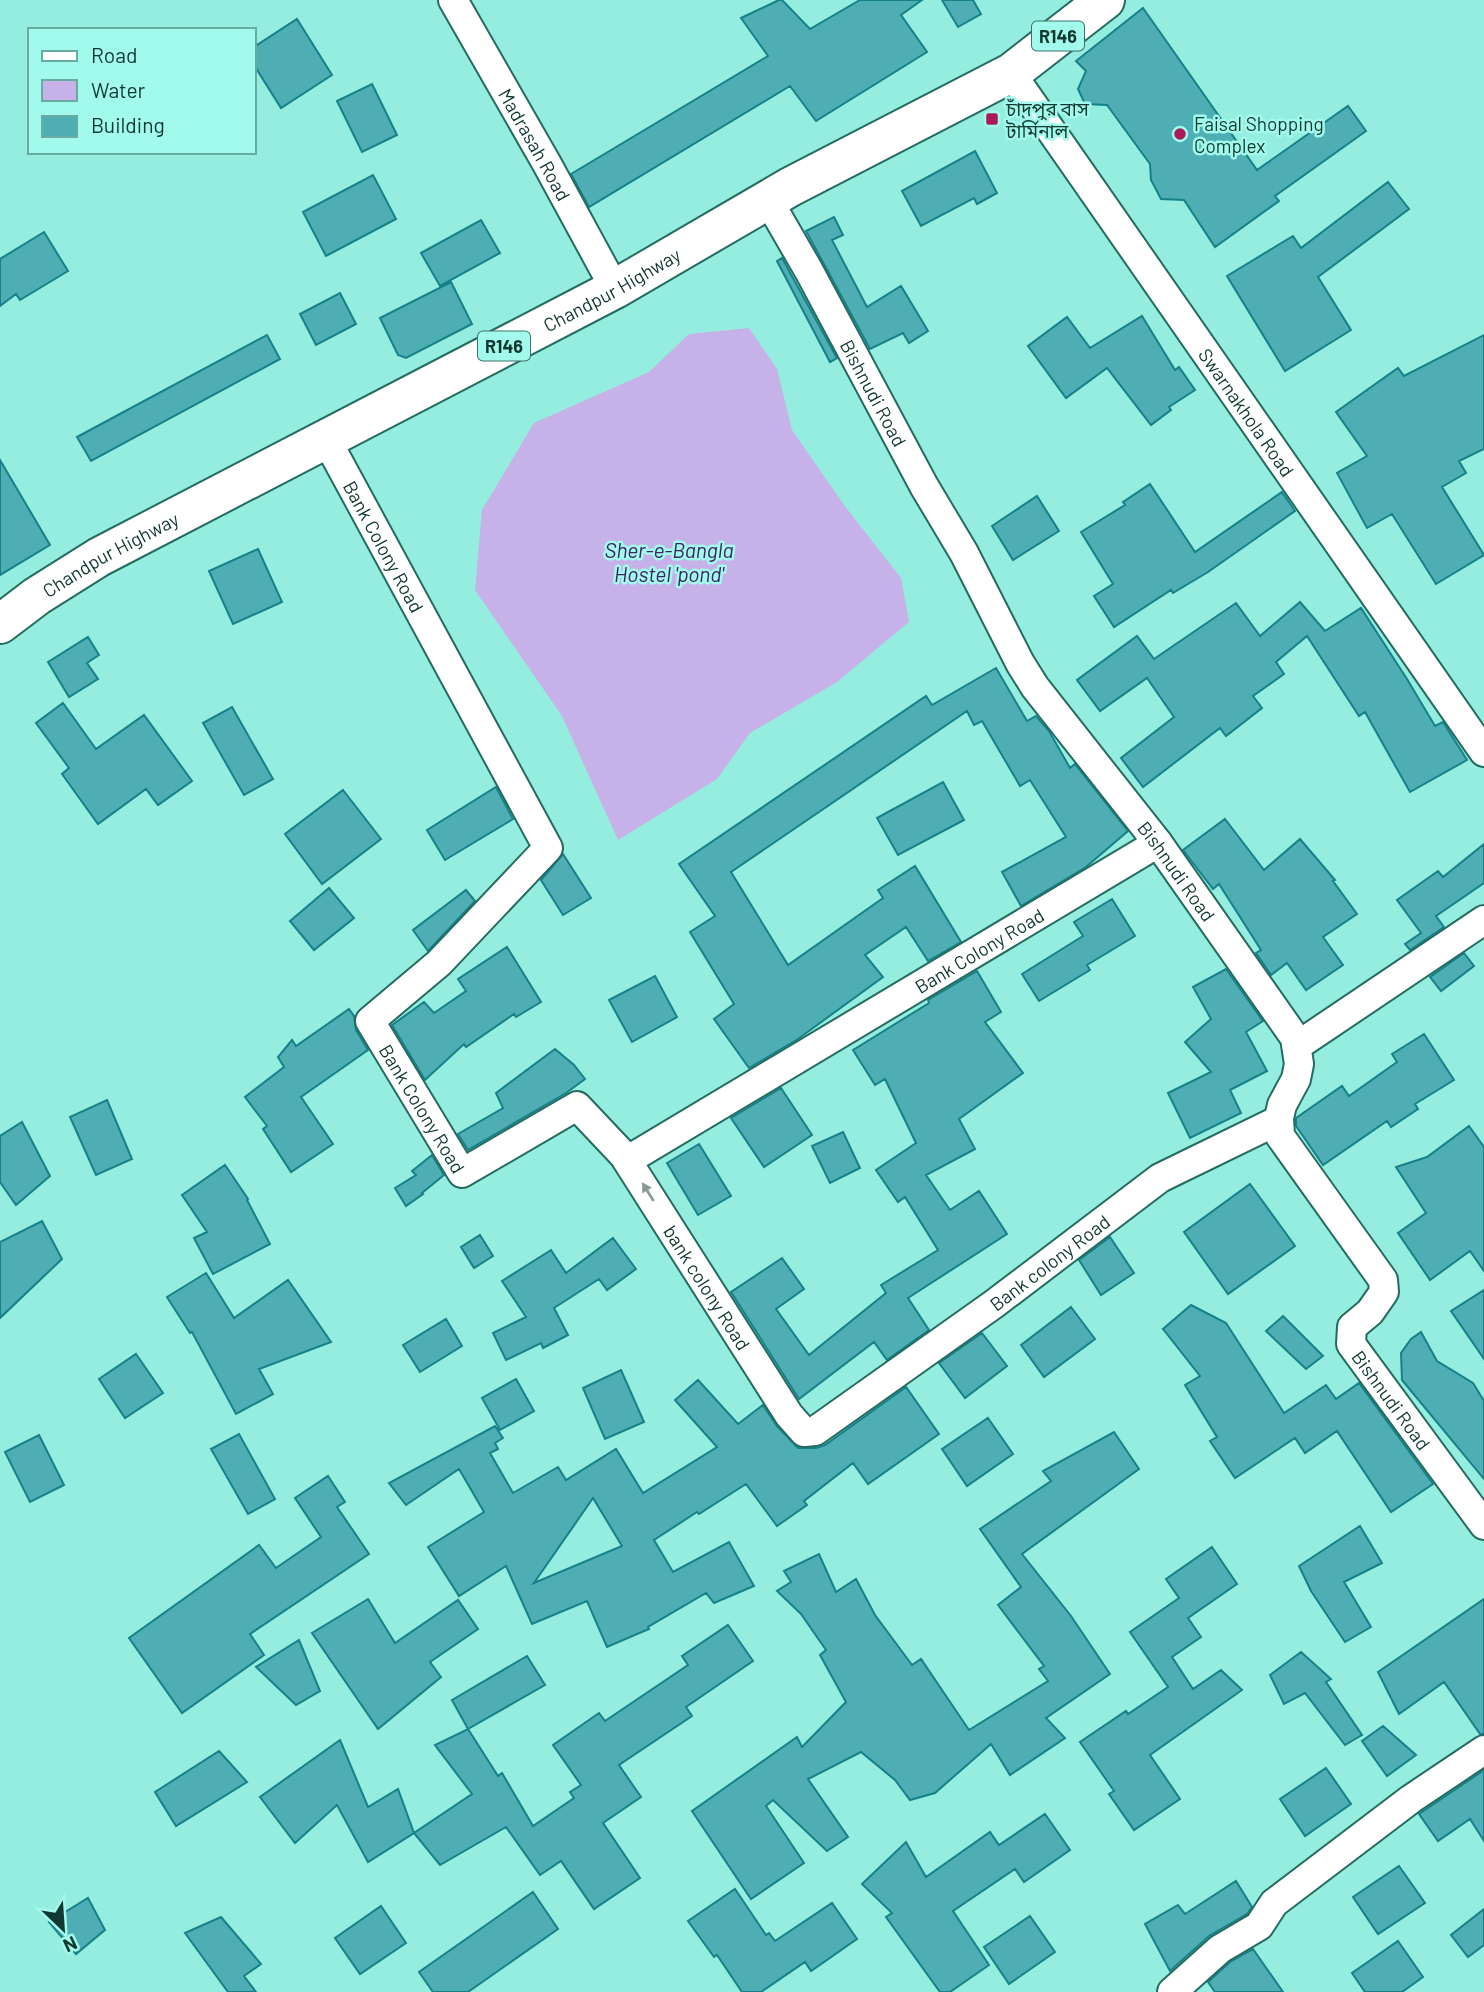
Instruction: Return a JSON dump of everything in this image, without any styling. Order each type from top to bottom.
[{"type":"main road","name":"Chandpur Highway","points":[[0,624],[37,596],[99,557],[615,289],[768,200],[1011,73],[1105,0]]},
{"type":"street","name":"Madrasah Road","points":[[453,0],[615,289]]},
{"type":"street","name":"Swarnakhola Road","points":[[1011,73],[1484,752]]},
{"type":"street","name":"Bishnudi Road","points":[[768,200],[924,486],[964,552],[1020,663],[1035,687],[1158,843],[1295,1038],[1297,1046]]},
{"type":"street","name":"Bank Colony Road","points":[[326,439],[548,848],[439,963],[370,1021],[462,1173],[577,1106],[628,1160],[1158,843]]},
{"type":"street","points":[[1234,1142],[1279,1120],[1282,1105],[1296,1079],[1299,1064],[1297,1046],[1484,920]]},
{"type":"street","name":"Bishnudi Road","points":[[1279,1120],[1280,1136],[1284,1144],[1383,1280],[1384,1292],[1370,1312],[1352,1327],[1351,1344],[1484,1525]]},
{"type":"street","name":"Bank colony Road","points":[[789,1415],[804,1432],[815,1431],[994,1304],[1160,1178],[1279,1120]]},
{"type":"street","name":"bank colony Road","points":[[626,1159],[789,1415]]},
{"type":"street","points":[[1172,1992],[1220,1949],[1258,1926],[1274,1903],[1411,1799],[1484,1750]]},
{"type":"water","name":"Sher-e-Bangla Hostel 'pond'","points":[[749,328],[777,369],[792,430],[844,505],[901,578],[909,622],[837,682],[750,733],[717,779],[618,840],[562,716],[475,590],[482,510],[534,423],[649,372],[689,334]]},
{"type":"building","points":[[779,0],[810,29],[860,0],[922,0],[901,15],[927,52],[816,121],[790,86],[589,207],[571,174],[768,56],[741,18]]},
{"type":"building","points":[[942,0],[973,0],[981,14],[958,27]]},
{"type":"building","name":"Faisal Shopping Complex","points":[[1143,8],[1257,170],[1348,106],[1366,131],[1275,196],[1279,201],[1215,247],[1184,200],[1161,199],[1151,180],[1150,164],[1107,105],[1085,104],[1078,89],[1086,71],[1076,61]]},
{"type":"building","points":[[297,19],[332,75],[281,108],[256,68],[256,46]]},
{"type":"building","points":[[372,84],[397,135],[362,152],[337,101]]},
{"type":"building","points":[[975,151],[997,193],[977,204],[974,198],[921,226],[902,191]]},
{"type":"building","points":[[373,175],[396,219],[326,256],[303,212]]},
{"type":"building","points":[[1388,182],[1409,209],[1318,277],[1351,330],[1285,371],[1227,276],[1293,236],[1301,248]]},
{"type":"building","points":[[834,217],[843,235],[832,240],[867,307],[901,286],[928,331],[909,343],[903,333],[870,349],[806,231]]},
{"type":"building","points":[[481,220],[500,253],[440,286],[421,253]]},
{"type":"building","points":[[44,232],[68,271],[20,300],[16,294],[0,306],[0,259]]},
{"type":"building","points":[[782,258],[837,358],[830,362],[777,261]]},
{"type":"building","points":[[451,282],[472,324],[406,358],[398,355],[380,318]]},
{"type":"building","points":[[340,293],[356,324],[316,345],[300,314]]},
{"type":"building","points":[[1142,316],[1175,370],[1179,367],[1195,390],[1169,407],[1171,410],[1151,425],[1107,368],[1066,398],[1028,346],[1067,317],[1090,348]]},
{"type":"building","points":[[267,335],[280,359],[91,461],[77,437]]},
{"type":"building","points":[[1484,335],[1484,449],[1459,461],[1466,473],[1442,487],[1484,555],[1436,584],[1392,514],[1367,528],[1337,473],[1367,456],[1336,412],[1398,368],[1404,376]]},
{"type":"building","points":[[0,460],[50,545],[0,575]]},
{"type":"building","points":[[1150,484],[1195,552],[1282,492],[1295,511],[1208,572],[1173,593],[1171,590],[1114,627],[1094,596],[1113,584],[1081,532],[1125,505],[1123,502]]},
{"type":"building","points":[[1037,496],[1059,531],[1013,560],[992,526]]},
{"type":"building","points":[[258,549],[282,602],[233,624],[209,571]]},
{"type":"building","points":[[1300,602],[1325,631],[1361,608],[1435,726],[1443,722],[1467,760],[1410,792],[1365,712],[1359,716],[1307,636],[1276,662],[1284,674],[1253,696],[1262,708],[1226,736],[1220,728],[1143,787],[1121,758],[1174,717],[1147,678],[1100,711],[1077,680],[1137,636],[1154,659],[1236,603],[1260,636]]},
{"type":"building","points":[[88,637],[99,655],[87,663],[98,679],[69,697],[48,662]]},
{"type":"building","points":[[996,668],[1027,721],[1036,716],[1049,731],[1070,768],[1075,764],[1128,831],[1086,867],[1021,906],[1002,872],[1066,837],[1030,780],[1020,786],[982,721],[974,725],[967,711],[731,872],[788,965],[883,898],[878,890],[915,866],[961,942],[928,961],[906,927],[865,955],[883,977],[798,1039],[749,1068],[714,1019],[734,1004],[690,932],[715,916],[679,864],[926,696],[932,705]]},
{"type":"building","points":[[63,703],[96,749],[144,715],[192,781],[158,805],[146,789],[98,824],[62,774],[69,768],[36,723]]},
{"type":"building","points":[[232,707],[273,779],[244,795],[203,723]]},
{"type":"building","points":[[943,782],[964,820],[898,855],[877,818]]},
{"type":"building","points":[[496,787],[513,819],[445,860],[427,830]]},
{"type":"building","points":[[343,790],[381,839],[322,884],[285,834]]},
{"type":"building","points":[[1225,819],[1264,870],[1300,839],[1335,880],[1333,881],[1357,914],[1323,937],[1343,965],[1306,990],[1287,963],[1271,975],[1256,953],[1261,950],[1219,884],[1213,889],[1183,850]]},
{"type":"building","points":[[1484,844],[1484,883],[1436,916],[1444,927],[1410,950],[1405,944],[1421,933],[1397,900],[1438,871],[1443,877]]},
{"type":"building","points":[[563,854],[591,898],[563,915],[541,880]]},
{"type":"building","points":[[329,888],[354,918],[314,950],[290,921]]},
{"type":"building","points":[[466,890],[475,901],[428,951],[413,930]]},
{"type":"building","points":[[1112,899],[1135,936],[1087,965],[1090,970],[1039,1001],[1022,974],[1083,936],[1074,922]]},
{"type":"building","points":[[507,947],[541,1002],[516,1017],[514,1014],[466,1047],[464,1044],[425,1080],[392,1025],[424,1002],[434,1013],[466,991],[458,979]]},
{"type":"building","points":[[1464,953],[1474,966],[1441,991],[1430,977]]},
{"type":"building","points":[[1226,969],[1263,1021],[1246,1032],[1267,1071],[1230,1090],[1241,1113],[1190,1138],[1168,1093],[1211,1072],[1185,1042],[1211,1019],[1193,987]]},
{"type":"building","points":[[977,971],[1001,1012],[985,1022],[1023,1073],[959,1119],[975,1149],[926,1175],[950,1210],[979,1191],[1007,1234],[908,1298],[929,1330],[887,1360],[874,1342],[799,1399],[731,1292],[782,1258],[804,1289],[776,1309],[809,1355],[886,1293],[881,1285],[938,1250],[905,1197],[898,1202],[876,1170],[916,1143],[885,1079],[875,1085],[853,1050]]},
{"type":"building","points":[[655,976],[677,1017],[632,1042],[609,1000]]},
{"type":"building","points":[[349,1009],[354,1016],[356,1030],[368,1050],[301,1097],[333,1144],[291,1172],[263,1129],[267,1126],[245,1097],[284,1067],[278,1057],[292,1040],[296,1046]]},
{"type":"building","points":[[1424,1034],[1454,1080],[1415,1104],[1418,1109],[1391,1127],[1387,1121],[1323,1165],[1296,1126],[1296,1118],[1342,1086],[1349,1096],[1397,1062],[1392,1054]]},
{"type":"building","points":[[555,1049],[574,1065],[585,1079],[566,1093],[468,1150],[458,1134],[503,1108],[496,1093]]},
{"type":"building","points":[[781,1088],[812,1135],[764,1167],[731,1118]]},
{"type":"building","points":[[107,1100],[132,1159],[96,1175],[70,1117]]},
{"type":"building","points":[[22,1122],[50,1176],[16,1205],[0,1182],[0,1136]]},
{"type":"building","points":[[1469,1126],[1484,1147],[1484,1271],[1470,1251],[1430,1280],[1398,1233],[1426,1213],[1396,1167],[1427,1157]]},
{"type":"building","points":[[843,1132],[860,1168],[830,1183],[812,1146]]},
{"type":"building","points":[[699,1144],[731,1196],[698,1215],[667,1163]]},
{"type":"building","points":[[432,1155],[444,1175],[406,1206],[395,1188],[416,1175],[412,1171]]},
{"type":"building","points":[[225,1165],[248,1199],[270,1244],[213,1274],[194,1238],[207,1232],[182,1195]]},
{"type":"building","points":[[1250,1184],[1295,1246],[1228,1294],[1184,1232]]},
{"type":"building","points":[[42,1221],[62,1259],[0,1318],[0,1242]]},
{"type":"building","points":[[480,1235],[493,1256],[474,1268],[461,1247]]},
{"type":"building","points":[[1110,1237],[1134,1273],[1101,1295],[1079,1260]]},
{"type":"building","points":[[613,1238],[636,1269],[607,1290],[599,1279],[554,1308],[568,1335],[543,1348],[541,1343],[506,1360],[493,1333],[526,1317],[502,1281],[551,1250],[566,1273]]},
{"type":"building","points":[[206,1273],[234,1318],[288,1280],[331,1342],[259,1369],[273,1394],[236,1414],[192,1332],[190,1333],[167,1297]]},
{"type":"building","points":[[1484,1290],[1484,1359],[1451,1311]]},
{"type":"building","points":[[1191,1305],[1226,1323],[1284,1413],[1326,1385],[1336,1399],[1359,1383],[1433,1484],[1391,1512],[1337,1431],[1305,1453],[1295,1438],[1235,1478],[1210,1441],[1217,1437],[1185,1385],[1200,1376],[1163,1329]]},
{"type":"building","points":[[1071,1307],[1095,1339],[1044,1377],[1021,1345]]},
{"type":"building","points":[[1283,1316],[1323,1356],[1306,1369],[1266,1331]]},
{"type":"building","points":[[446,1319],[462,1346],[420,1372],[403,1345]]},
{"type":"building","points":[[1421,1332],[1437,1361],[1473,1383],[1484,1401],[1484,1479],[1402,1380],[1401,1353],[1411,1339]]},
{"type":"building","points":[[982,1333],[1007,1366],[965,1398],[939,1363]]},
{"type":"building","points":[[136,1354],[163,1393],[125,1418],[99,1379]]},
{"type":"building","points":[[621,1370],[644,1422],[605,1439],[583,1388]]},
{"type":"building","points":[[516,1379],[534,1411],[500,1430],[482,1398]]},
{"type":"building","points":[[698,1380],[738,1424],[763,1405],[777,1426],[798,1448],[816,1448],[825,1445],[906,1387],[939,1434],[868,1484],[853,1463],[804,1501],[807,1505],[777,1526],[746,1484],[699,1514],[697,1512],[654,1540],[673,1572],[729,1542],[754,1586],[714,1603],[706,1593],[648,1627],[649,1629],[607,1647],[587,1601],[532,1624],[506,1566],[459,1596],[428,1547],[484,1512],[459,1469],[406,1505],[389,1483],[495,1426],[503,1438],[495,1443],[498,1449],[490,1453],[513,1493],[558,1467],[566,1480],[616,1449],[643,1493],[717,1447],[675,1400]],"holes":[[[593,1498],[622,1546],[534,1583]]]},
{"type":"building","points":[[988,1418],[1013,1454],[967,1486],[942,1449]]},
{"type":"building","points":[[1114,1432],[1139,1469],[1022,1554],[1071,1616],[1110,1674],[1046,1718],[1065,1738],[1010,1775],[991,1744],[935,1793],[910,1800],[895,1780],[861,1752],[808,1779],[848,1837],[827,1851],[773,1800],[766,1806],[804,1863],[751,1899],[692,1811],[797,1737],[802,1747],[846,1702],[820,1655],[826,1650],[801,1614],[777,1591],[791,1582],[784,1571],[819,1554],[836,1592],[856,1579],[875,1615],[912,1665],[921,1659],[969,1730],[1048,1681],[1039,1669],[1044,1666],[998,1605],[1021,1587],[980,1529],[1051,1481],[1043,1471]]},
{"type":"building","points":[[239,1434],[275,1499],[248,1514],[211,1449]]},
{"type":"building","points":[[39,1435],[64,1485],[30,1502],[5,1452]]},
{"type":"building","points":[[328,1476],[345,1502],[337,1507],[369,1554],[250,1634],[264,1655],[182,1713],[129,1638],[259,1545],[276,1568],[321,1537],[295,1498]]},
{"type":"building","points":[[1360,1526],[1382,1563],[1344,1582],[1371,1627],[1345,1642],[1311,1591],[1299,1566]]},
{"type":"building","points":[[1212,1547],[1237,1584],[1188,1618],[1201,1637],[1172,1657],[1193,1689],[1221,1670],[1242,1690],[1150,1755],[1180,1799],[1134,1830],[1109,1794],[1114,1791],[1080,1742],[1168,1687],[1130,1632],[1179,1598],[1166,1579]]},
{"type":"building","points":[[368,1599],[395,1643],[458,1600],[478,1629],[430,1662],[441,1677],[378,1729],[312,1633]]},
{"type":"building","points":[[1484,1599],[1484,1734],[1480,1734],[1444,1682],[1399,1714],[1378,1672]]},
{"type":"building","points":[[728,1625],[753,1661],[686,1707],[692,1716],[619,1765],[641,1797],[603,1823],[640,1878],[594,1909],[561,1861],[540,1875],[506,1827],[440,1865],[414,1833],[472,1794],[435,1745],[468,1729],[498,1776],[502,1773],[533,1826],[574,1798],[570,1792],[581,1785],[553,1745],[599,1713],[605,1721],[688,1665],[682,1656]]},
{"type":"building","points":[[299,1640],[320,1691],[296,1705],[256,1667]]},
{"type":"building","points":[[1301,1652],[1331,1679],[1326,1682],[1362,1735],[1345,1745],[1305,1693],[1284,1704],[1270,1675]]},
{"type":"building","points":[[527,1656],[545,1685],[468,1729],[452,1700]]},
{"type":"building","points":[[1383,1726],[1416,1755],[1387,1776],[1362,1741]]},
{"type":"building","points":[[340,1740],[368,1807],[398,1789],[414,1833],[368,1862],[337,1805],[295,1843],[260,1797]]},
{"type":"building","points":[[219,1751],[247,1782],[176,1826],[155,1792]]},
{"type":"building","points":[[1326,1768],[1351,1804],[1305,1836],[1280,1799]]},
{"type":"building","points":[[1484,1770],[1484,1841],[1470,1819],[1438,1841],[1419,1814]]},
{"type":"building","points":[[1045,1814],[1070,1850],[1024,1882],[1015,1869],[953,1911],[989,1965],[950,1992],[940,1992],[886,1917],[892,1913],[862,1884],[906,1842],[926,1877],[990,1832],[999,1845]]},
{"type":"building","points":[[1399,1866],[1425,1903],[1378,1934],[1353,1897]]},
{"type":"building","points":[[1236,1881],[1252,1907],[1247,1914],[1209,1936],[1170,1971],[1145,1924],[1178,1905],[1185,1914]]},
{"type":"building","points":[[735,1889],[766,1935],[769,1933],[775,1941],[832,1903],[857,1939],[811,1971],[805,1962],[761,1992],[742,1992],[717,1955],[714,1957],[688,1921]]},
{"type":"building","points":[[533,1892],[558,1929],[468,1992],[433,1992],[419,1972]]},
{"type":"building","points":[[88,1898],[105,1930],[76,1954],[49,1922]]},
{"type":"building","points":[[381,1906],[406,1943],[360,1974],[335,1938]]},
{"type":"building","points":[[1484,1909],[1484,1945],[1468,1957],[1451,1935]]},
{"type":"building","points":[[1030,1916],[1055,1952],[1009,1984],[984,1947]]},
{"type":"building","points":[[221,1917],[261,1964],[244,1976],[256,1992],[228,1992],[185,1933]]},
{"type":"building","points":[[1398,1941],[1423,1977],[1402,1992],[1365,1992],[1352,1973]]},
{"type":"building","points":[[1253,1949],[1283,1992],[1215,1992],[1208,1982],[1230,1962]]},
{"type":"place","name":"চাঁদপুর বাস টার্মিনাল","points":[[992,119]]},
{"type":"place","name":"Faisal Shopping Complex","points":[[1180,134]]}]
